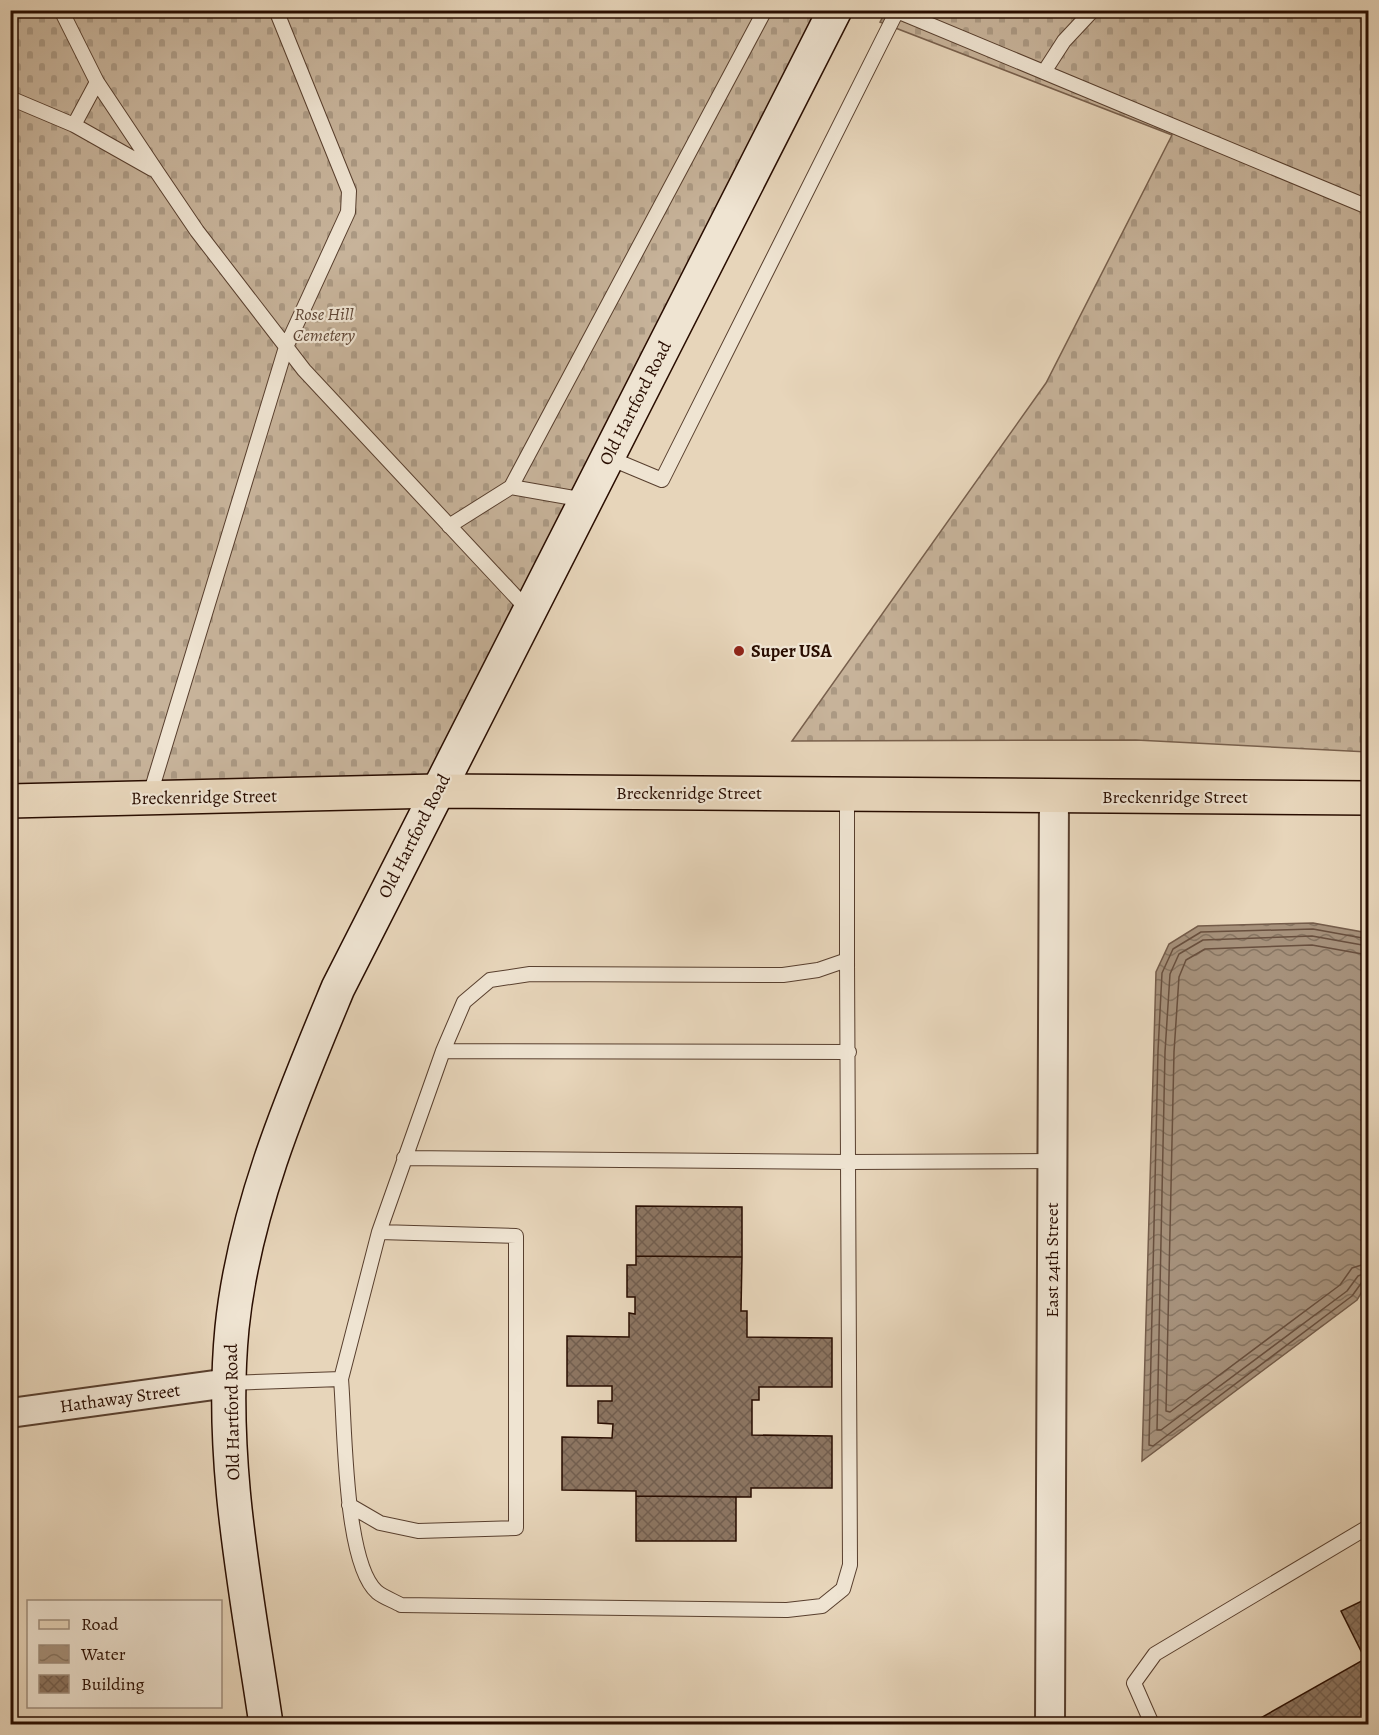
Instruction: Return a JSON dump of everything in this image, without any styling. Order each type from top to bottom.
[{"type":"main road","name":"Old Hartford Road","points":[[266,1725],[237,1529],[230,1459],[229,1383],[232,1327],[242,1265],[258,1203],[301,1077],[338,988],[835,10]]},
{"type":"main road","name":"Breckenridge Street","points":[[10,801],[437,791],[1368,798]]},
{"type":"street","name":"East 24th Street","points":[[1050,1725],[1054,796]]},
{"type":"street","name":"Hathaway Street","points":[[10,1413],[229,1383]]},
{"type":"lane","points":[[61,10],[97,82],[197,231],[286,347],[304,370],[529,611]]},
{"type":"lane","points":[[149,798],[286,347],[348,212],[349,191],[276,10]]},
{"type":"lane","points":[[449,526],[510,487],[765,10]]},
{"type":"lane","points":[[1044,72],[1064,41],[1093,10]]},
{"type":"lane","points":[[607,457],[662,480],[897,11],[1368,207]]},
{"type":"lane","points":[[74,125],[97,82]]},
{"type":"lane","points":[[10,98],[74,125],[157,171]]},
{"type":"lane","points":[[510,487],[585,500]]},
{"type":"lane","points":[[847,794],[850,1565],[843,1589],[822,1606],[787,1610],[401,1605],[376,1591],[360,1564],[349,1505],[341,1379],[379,1232],[443,1051],[464,1002],[490,980],[530,974],[783,975],[818,970],[847,960]]},
{"type":"lane","points":[[443,1051],[849,1052]]},
{"type":"lane","points":[[404,1158],[849,1162],[1053,1161]]},
{"type":"lane","points":[[349,1505],[380,1523],[418,1532],[516,1528],[516,1236],[379,1232]]},
{"type":"lane","points":[[229,1383],[341,1379]]},
{"type":"lane","points":[[1152,1725],[1134,1683],[1155,1654],[1368,1527]]},
{"type":"green space","name":"Rose Hill Cemetery","points":[[10,11],[835,11],[437,791],[11,801]]},
{"type":"green space","points":[[886,11],[1368,11],[1368,752],[1136,740],[792,741],[1046,383],[1172,135],[880,22]]},
{"type":"water","points":[[1313,923],[1368,933],[1368,1282],[1357,1300],[1142,1461],[1156,972],[1169,944],[1198,926]]},
{"type":"building","points":[[636,1206],[742,1207],[742,1257],[636,1256]]},
{"type":"building","points":[[636,1256],[742,1257],[741,1311],[747,1311],[747,1337],[832,1338],[832,1387],[759,1387],[759,1400],[752,1400],[752,1435],[832,1436],[832,1488],[751,1488],[751,1497],[636,1496],[636,1491],[562,1490],[562,1437],[612,1438],[613,1424],[598,1423],[598,1401],[612,1401],[612,1386],[567,1386],[567,1336],[629,1337],[629,1313],[635,1314],[635,1297],[627,1297],[627,1265],[636,1265]]},
{"type":"building","points":[[636,1496],[736,1497],[736,1541],[636,1541]]},
{"type":"building","points":[[1366,1599],[1368,1603],[1368,1724],[1250,1724],[1365,1659],[1341,1611]]},
{"type":"place","name":"Super USA","points":[[739,651]]}]
